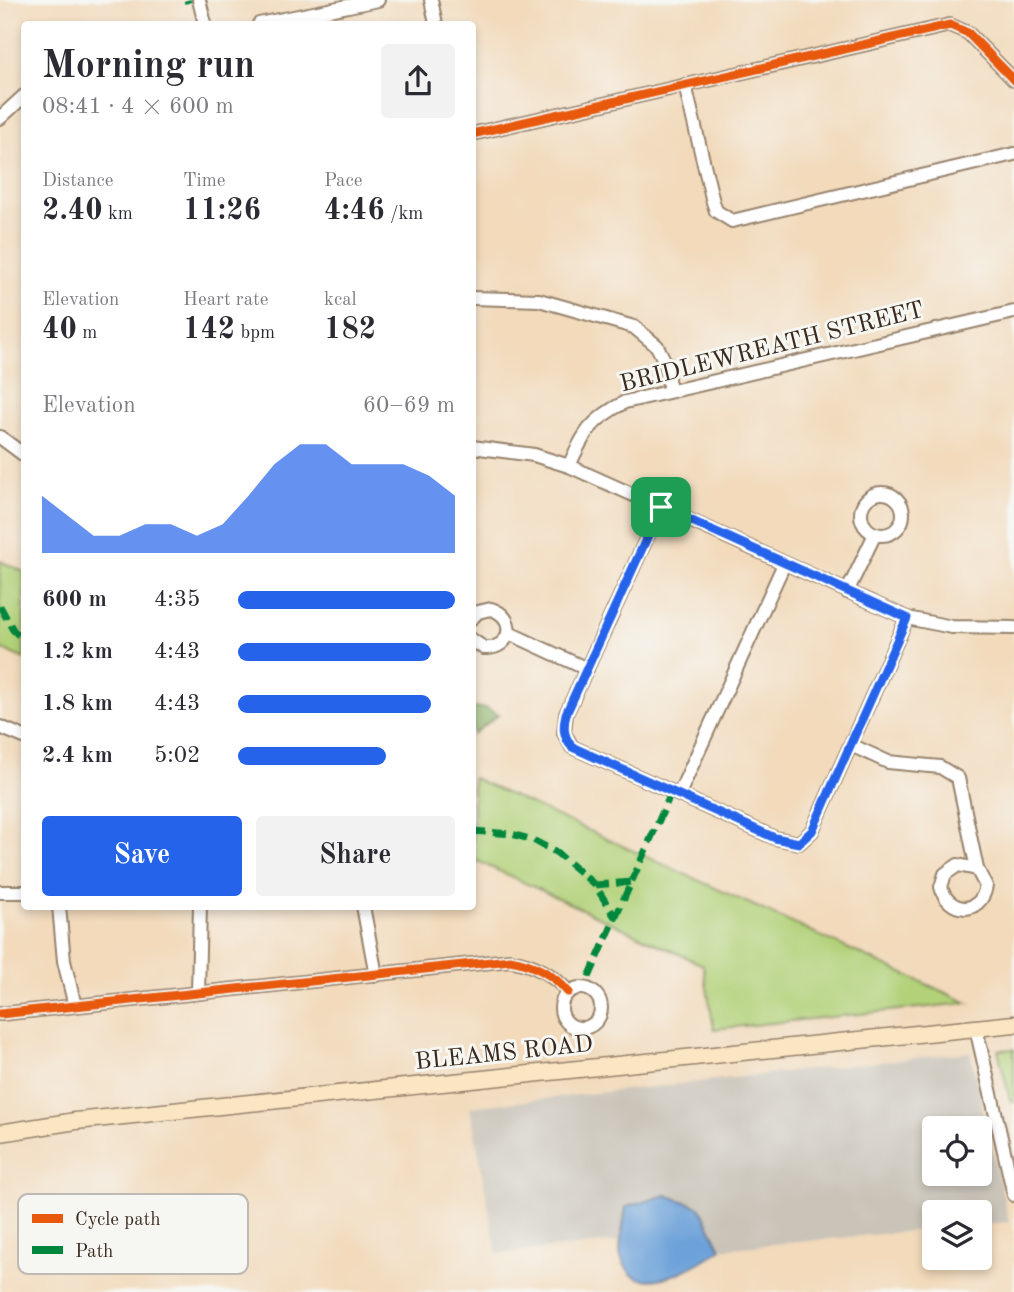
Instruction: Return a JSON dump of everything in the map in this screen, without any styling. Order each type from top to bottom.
[{"type":"main road","name":"BLEAMS ROAD","points":[[0,1133],[76,1121],[1014,1024]]},
{"type":"street","points":[[199,0],[204,21]]},
{"type":"street","points":[[274,21],[378,0]]},
{"type":"street","points":[[430,0],[435,21]]},
{"type":"street","points":[[476,133],[950,25],[968,33],[1014,80]]},
{"type":"street","points":[[685,85],[716,211],[732,220],[1014,153]]},
{"type":"street","points":[[0,118],[21,99]]},
{"type":"street","points":[[476,298],[540,300],[634,327],[657,346],[665,362],[670,391]]},
{"type":"street","name":"BRIDLEWREATH STREET","points":[[569,466],[587,429],[600,415],[625,402],[1014,312]]},
{"type":"street","points":[[0,437],[21,453]]},
{"type":"street","points":[[476,447],[534,454],[569,466],[907,618],[952,627],[1014,628]]},
{"type":"street","points":[[661,507],[566,714],[564,726],[567,740],[572,747],[775,838],[799,843],[812,831],[907,618]]},
{"type":"street","points":[[847,592],[875,534]]},
{"type":"street","points":[[679,794],[784,564]]},
{"type":"street","points":[[476,615],[484,609],[499,611],[507,620],[509,633],[504,643],[491,649],[476,643]]},
{"type":"street","points":[[509,633],[587,669]]},
{"type":"street","points":[[0,727],[21,736]]},
{"type":"street","points":[[851,745],[888,762],[940,767],[958,778],[977,869]]},
{"type":"street","points":[[0,892],[21,892]]},
{"type":"street","points":[[59,910],[64,961],[75,1006]]},
{"type":"street","points":[[198,993],[200,910]]},
{"type":"street","points":[[364,910],[376,975]]},
{"type":"street","points":[[0,1014],[510,960],[524,963],[557,978],[568,992]]},
{"type":"street","points":[[976,1028],[1014,1195]]},
{"type":"shaded area","points":[[970,1052],[985,1116],[922,1116],[922,1186],[992,1186],[992,1148],[1009,1222],[992,1224],[992,1200],[922,1200],[922,1230],[721,1249],[700,1207],[626,1207],[622,1241],[497,1254],[470,1107]]},
{"type":"green space","points":[[0,561],[21,571],[21,658],[0,648]]},
{"type":"green space","points":[[476,708],[486,708],[498,715],[476,732]]},
{"type":"green space","points":[[476,779],[968,1003],[714,1029],[703,965],[476,860]]},
{"type":"green space","points":[[1014,1049],[1014,1102],[1010,1100],[998,1050]]},
{"type":"water","points":[[666,1195],[700,1207],[721,1249],[677,1274],[652,1280],[641,1279],[631,1274],[621,1257],[620,1245],[626,1207]]},
{"type":"marked path","points":[[0,606],[13,630],[21,637]]},
{"type":"marked path","points":[[589,977],[672,791]]},
{"type":"marked path","points":[[476,831],[512,834],[533,840],[557,853],[595,885],[615,917]]},
{"type":"marked path","points":[[595,885],[632,882]]},
{"type":"cycle path","points":[[476,133],[950,25],[968,33],[1014,80]]},
{"type":"cycle path","points":[[661,507],[566,714],[564,733],[572,747],[775,838],[799,843],[812,831],[907,618]]},
{"type":"cycle path","points":[[0,1014],[510,960],[542,971],[568,992]]},
{"type":"route","points":[[661,507],[907,618],[812,831],[799,843],[775,838],[572,747],[564,733],[566,714],[661,507]]}]
